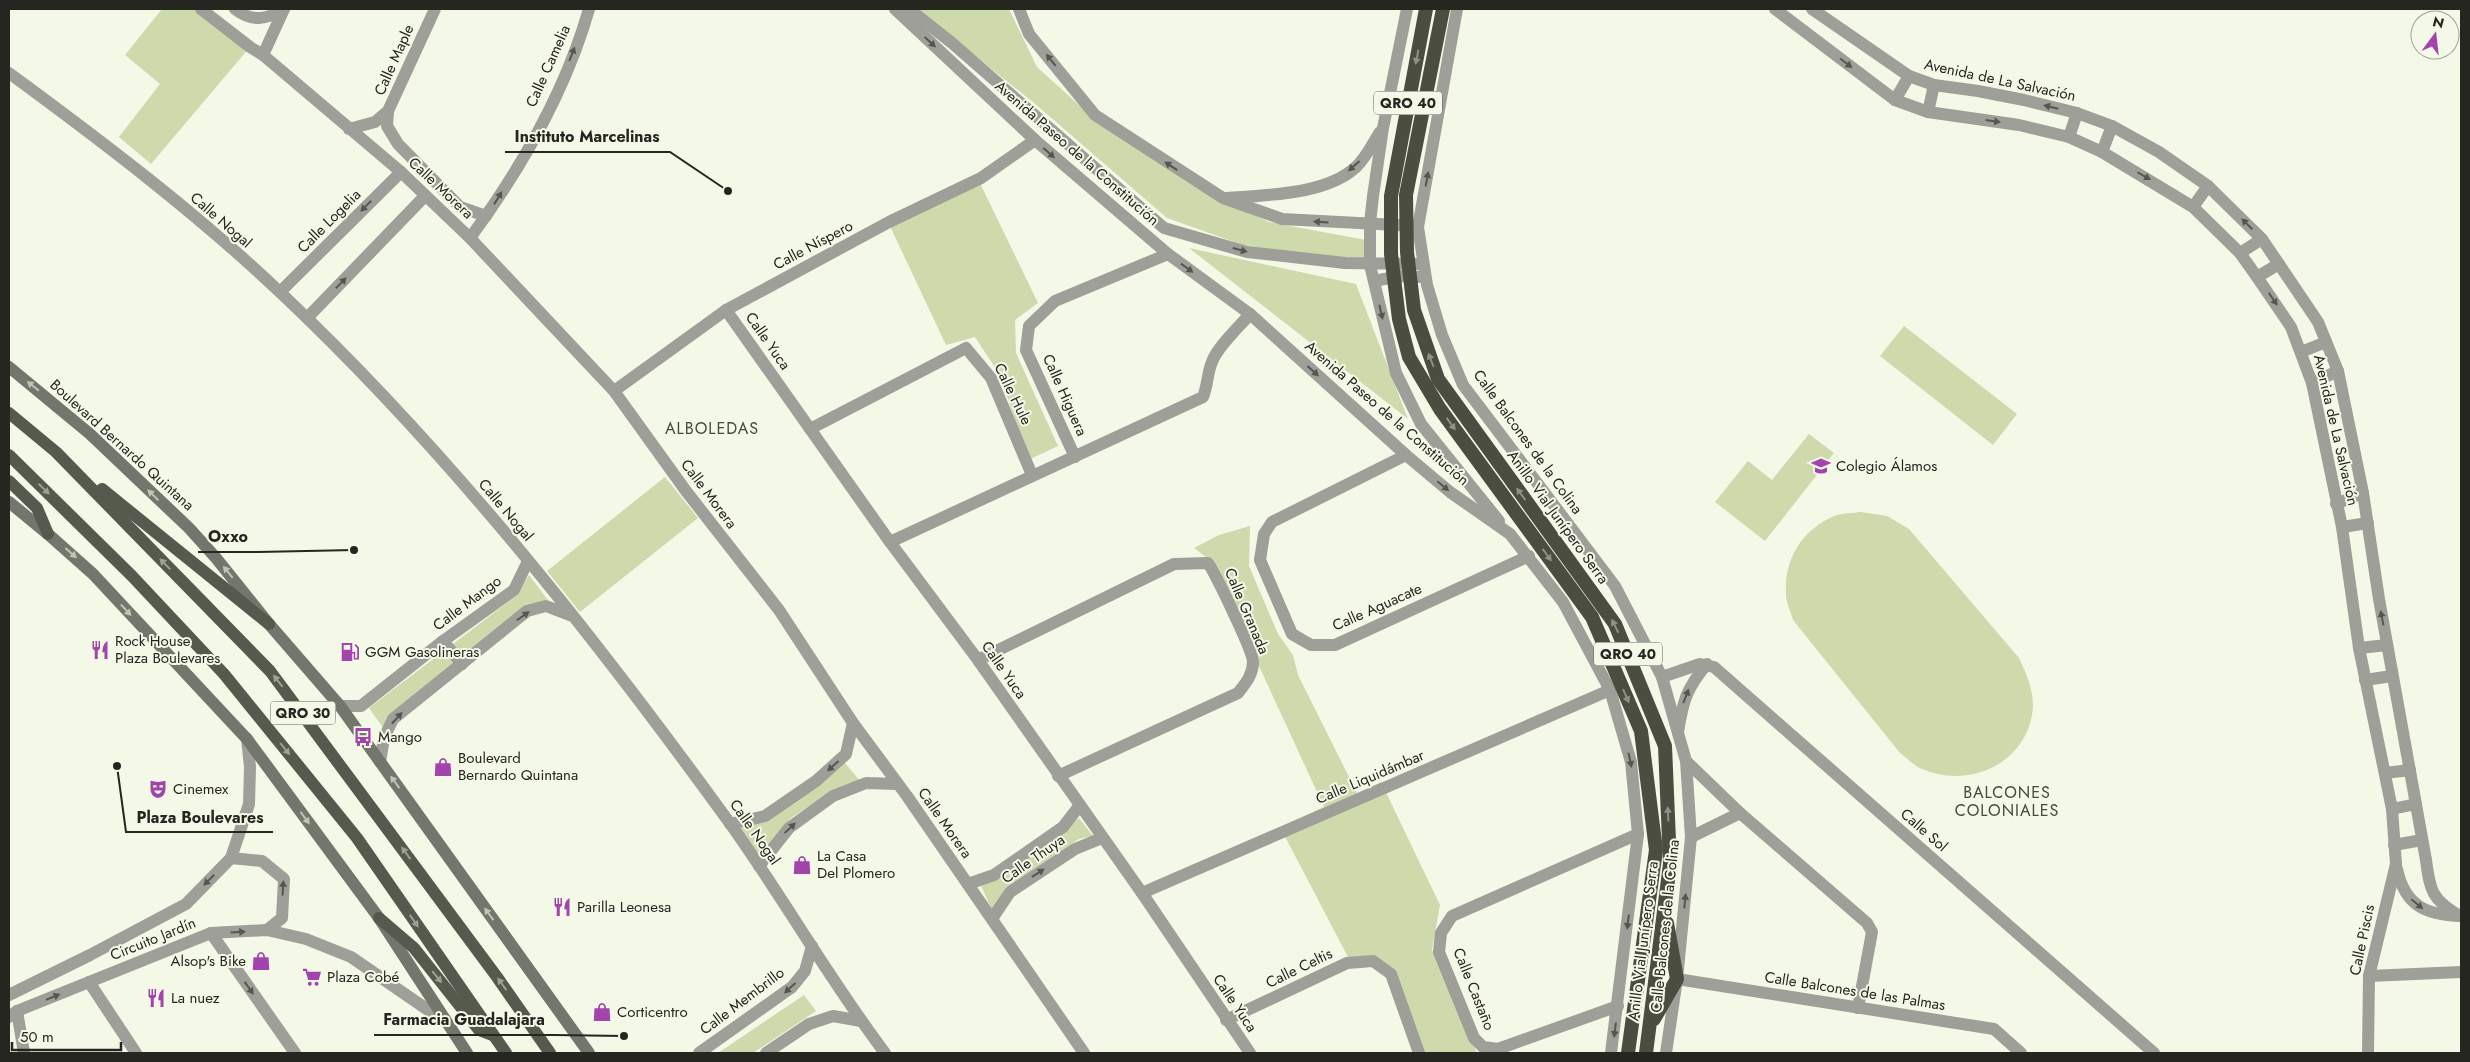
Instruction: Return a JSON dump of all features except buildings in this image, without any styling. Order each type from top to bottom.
[{"type":"highway","name":"Anillo Vial Junípero Serra","points":[[1426,9],[1391,196],[1391,254],[1399,319],[1409,357],[1440,409],[1592,617],[1641,731],[1656,850],[1628,1053]]},
{"type":"highway","name":"Anillo Vial Junípero Serra","points":[[1444,9],[1406,195],[1407,252],[1414,310],[1438,379],[1616,624],[1665,746],[1670,864],[1646,1053]]},
{"type":"highway","points":[[1650,1026],[1676,979],[1665,907]]},
{"type":"main road","name":"Boulevard Bernardo Quintana","points":[[9,367],[90,434],[189,528],[216,558],[269,624],[340,706],[589,1053]]},
{"type":"main road","name":"QRO 30","points":[[9,413],[56,452],[270,670],[486,961],[550,1053]]},
{"type":"main road","points":[[56,452],[269,624]]},
{"type":"main road","name":"QRO 30","points":[[9,455],[132,576],[224,674],[357,838],[506,1053]]},
{"type":"main road","points":[[9,481],[37,508],[48,534]]},
{"type":"main road","points":[[9,502],[93,574],[246,739],[379,918],[444,1021],[467,1053]]},
{"type":"main road","points":[[379,918],[414,948],[479,1030],[493,1036]]},
{"type":"street","name":"Calle Morera","points":[[201,9],[263,55],[401,172],[470,238],[614,391],[686,491],[779,610],[853,723],[992,918],[1084,1053]]},
{"type":"street","points":[[235,9],[253,19],[273,16],[284,9]]},
{"type":"street","points":[[263,55],[284,9]]},
{"type":"street","name":"Calle Maple","points":[[349,129],[375,122],[388,111],[435,9]]},
{"type":"street","name":"Calle Camelia","points":[[470,238],[518,165],[559,90],[589,9]]},
{"type":"street","name":"Avenida Paseo de la Constitución","points":[[895,9],[1035,140],[1168,254],[1250,314],[1406,455],[1450,492],[1510,534],[1563,602],[1610,690],[1631,762],[1638,834],[1612,1053]]},
{"type":"street","points":[[908,9],[952,43],[1164,228],[1247,252],[1424,271]]},
{"type":"street","points":[[1019,9],[1029,34],[1095,115],[1224,198],[1282,219],[1418,226]]},
{"type":"street","points":[[1407,9],[1383,128],[1371,209],[1370,265],[1396,372],[1421,424],[1510,534]]},
{"type":"street","name":"Calle Balcones de la Colina","points":[[1457,9],[1418,226],[1424,271],[1442,335],[1463,385],[1615,586],[1662,677],[1686,761],[1691,837],[1666,1053]]},
{"type":"street","name":"Avenida de La Salvación","points":[[1778,10],[1895,100],[1928,112],[2019,125],[2069,137],[2102,152],[2193,206],[2240,253],[2291,327],[2312,383],[2342,527],[2364,680],[2392,809],[2396,864]]},
{"type":"street","points":[[1807,34],[1817,12]]},
{"type":"street","name":"Avenida de La Salvación","points":[[1817,12],[1909,76],[1934,86],[1978,91],[2077,113],[2112,126],[2159,152],[2208,186],[2262,239],[2318,322],[2338,371],[2363,493],[2392,676],[2432,894],[2442,904],[2460,916]]},
{"type":"street","name":"Calle Nogal","points":[[9,73],[139,171],[280,292],[421,435],[572,616],[730,824],[861,1021],[885,1053]]},
{"type":"street","points":[[1895,100],[1909,76]]},
{"type":"street","points":[[1928,112],[1934,86]]},
{"type":"street","points":[[388,111],[387,126],[398,144],[460,207],[486,216]]},
{"type":"street","points":[[2069,137],[2077,113]]},
{"type":"street","points":[[2102,152],[2112,126]]},
{"type":"street","points":[[1224,198],[1293,192],[1336,180],[1356,167],[1383,128]]},
{"type":"street","name":"Calle Níspero","points":[[614,391],[726,310],[889,222],[981,178],[1035,140]]},
{"type":"street","name":"Calle Logelia","points":[[280,292],[401,172]]},
{"type":"street","points":[[2193,206],[2208,186]]},
{"type":"street","points":[[307,318],[425,196]]},
{"type":"street","points":[[1371,209],[1397,216],[1421,213]]},
{"type":"street","points":[[2240,253],[2262,239]]},
{"type":"street","name":"Calle Higuera","points":[[1168,254],[1055,301],[1029,326],[1026,350],[1075,457],[1203,397],[1208,386],[1208,372],[1212,359],[1250,314]]},
{"type":"street","points":[[2257,277],[2279,264]]},
{"type":"street","points":[[1374,281],[1424,271]]},
{"type":"street","name":"Calle Yuca","points":[[726,310],[890,542],[978,660],[1142,893],[1250,1053]]},
{"type":"street","points":[[2301,352],[2326,342]]},
{"type":"street","name":"Calle Hule","points":[[810,429],[966,348],[990,378],[1032,475]]},
{"type":"street","points":[[2312,383],[2338,371]]},
{"type":"street","name":"Calle Aguacate","points":[[1406,455],[1272,522],[1264,534],[1260,560],[1292,634],[1310,645],[1335,645],[1529,556]]},
{"type":"street","points":[[890,542],[1032,475],[1075,457]]},
{"type":"street","points":[[2336,504],[2363,493]]},
{"type":"street","points":[[2342,527],[2368,523]]},
{"type":"street","name":"Calle Mango","points":[[340,706],[361,706],[443,641],[514,590],[528,561]]},
{"type":"street","name":"Calle Granada","points":[[978,660],[1174,564],[1208,563],[1218,580],[1253,661],[1249,679],[1238,693],[1058,776]]},
{"type":"street","points":[[380,762],[384,738],[393,719],[527,612],[546,606],[572,616]]},
{"type":"street","points":[[443,641],[462,664]]},
{"type":"street","points":[[2359,648],[2387,645]]},
{"type":"street","points":[[1662,677],[1700,664],[1707,664]]},
{"type":"street","points":[[1678,732],[1683,705],[1691,683],[1707,664]]},
{"type":"street","name":"Calle Sol","points":[[1707,664],[1714,667],[2154,1053]]},
{"type":"street","points":[[2364,680],[2392,676]]},
{"type":"street","name":"Calle Liquidámbar","points":[[1142,893],[1610,690]]},
{"type":"street","points":[[730,824],[765,816],[816,781],[846,754],[853,723]]},
{"type":"street","points":[[246,739],[250,767],[250,804],[231,858],[262,861],[284,879],[282,918],[267,930]]},
{"type":"street","points":[[1686,761],[1740,813],[1868,923],[1872,932],[1858,1008]]},
{"type":"street","points":[[2385,773],[2410,770]]},
{"type":"street","points":[[759,866],[789,828],[833,796],[866,783],[897,784]]},
{"type":"street","points":[[2392,809],[2416,804]]},
{"type":"street","name":"Calle Thuya","points":[[968,884],[994,875],[1063,827],[1080,805]]},
{"type":"street","points":[[1691,837],[1740,813]]},
{"type":"street","name":"Calle Castaño","points":[[1618,1006],[1498,1049],[1483,1048],[1474,1038],[1439,952],[1441,933],[1452,916],[1638,834]]},
{"type":"street","name":"Calle Thuya","points":[[992,918],[1010,892],[1074,849],[1102,838]]},
{"type":"street","points":[[2394,846],[2422,840]]},
{"type":"street","name":"Circuito Jardín","points":[[9,994],[90,955],[186,904],[231,858]]},
{"type":"street","points":[[2396,864],[2400,884],[2413,903],[2428,912],[2446,917],[2460,916]]},
{"type":"street","name":"Calle Piscis","points":[[2368,1053],[2369,976],[2396,864]]},
{"type":"street","name":"Circuito Jardín","points":[[13,1014],[211,933],[267,930],[306,939],[352,957],[444,1021]]},
{"type":"street","points":[[211,933],[295,1053]]},
{"type":"street","name":"Calle Membrillo","points":[[699,1053],[792,987],[805,971],[812,946]]},
{"type":"street","name":"Calle Celtis","points":[[1226,1020],[1347,962],[1373,961],[1391,974],[1420,1053]]},
{"type":"street","points":[[2369,976],[2461,972]]},
{"type":"street","name":"Calle Balcones de las Palmas","points":[[1676,979],[1994,1030],[2021,1053]]},
{"type":"street","points":[[89,982],[136,1053]]},
{"type":"street","points":[[13,1014],[24,1053]]},
{"type":"street","points":[[766,1053],[809,1024],[833,1016],[861,1021]]},
{"type":"green space","points":[[162,9],[201,9],[250,47],[151,164],[119,137],[160,84],[125,55]]},
{"type":"green space","points":[[917,9],[1009,9],[1037,67],[1090,115],[1190,183],[1269,222],[1366,240],[1366,259],[1300,254],[1243,245],[1167,218],[1034,103]]},
{"type":"green space","points":[[978,179],[1038,303],[1015,320],[1016,353],[1058,446],[1028,460],[1000,375],[975,337],[946,345],[888,222]]},
{"type":"green space","points":[[1189,248],[1356,284],[1408,419]]},
{"type":"green space","points":[[1904,326],[2017,414],[1993,445],[1880,356]]},
{"type":"green space","points":[[1809,434],[1834,453],[1765,541],[1715,502],[1748,461],[1772,480]]},
{"type":"green space","points":[[665,477],[698,518],[580,612],[547,571]]},
{"type":"green space","points":[[1861,512],[1887,516],[1909,529],[2019,658],[2027,675],[2032,693],[2033,706],[2029,726],[2021,742],[2009,756],[1994,766],[1977,773],[1959,776],[1940,775],[1913,764],[1900,753],[1793,620],[1786,597],[1786,581],[1788,569],[1797,547],[1813,529],[1823,522],[1837,515]]},
{"type":"green space","points":[[1250,526],[1249,566],[1278,634],[1293,655],[1298,675],[1357,793],[1381,782],[1440,905],[1432,950],[1477,1053],[1425,1053],[1392,973],[1348,957],[1280,827],[1324,807],[1210,560],[1194,548],[1219,535]]},
{"type":"green space","points":[[529,575],[548,600],[464,655],[384,729],[369,708],[516,596]]},
{"type":"green space","points":[[845,763],[860,781],[830,792],[791,818],[760,857],[739,827]]},
{"type":"green space","points":[[1079,818],[1093,836],[1079,839],[1005,888],[992,910],[981,886],[1004,877]]},
{"type":"green space","points":[[804,995],[816,1011],[753,1053],[718,1053]]},
{"type":"place","name":"Instituto Marcelinas","points":[[728,191]]},
{"type":"place","name":"Colegio Álamos","points":[[1821,466]]},
{"type":"place","name":"Oxxo","points":[[354,550]]},
{"type":"place","name":"Rock House Plaza Boulevares","points":[[100,650]]},
{"type":"place","name":"GGM Gasolineras","points":[[350,652]]},
{"type":"place","name":"Mango","points":[[363,737]]},
{"type":"place","name":"Plaza Boulevares","points":[[117,766]]},
{"type":"place","name":"Boulevard Bernardo Quintana","points":[[443,767]]},
{"type":"place","name":"Cinemex","points":[[158,789]]},
{"type":"place","name":"La Casa Del Plomero","points":[[802,865]]},
{"type":"place","name":"Parilla Leonesa","points":[[562,907]]},
{"type":"place","name":"Alsop's Bike","points":[[261,961]]},
{"type":"place","name":"Plaza Cobé","points":[[312,977]]},
{"type":"place","name":"La nuez","points":[[156,998]]},
{"type":"place","name":"Corticentro","points":[[602,1012]]},
{"type":"place","name":"Farmacia Guadalajara","points":[[624,1036]]},
{"type":"district","name":"ALBOLEDAS","points":[[712,428]]},
{"type":"district","name":"BALCONES COLONIALES","points":[[2007,801]]}]
